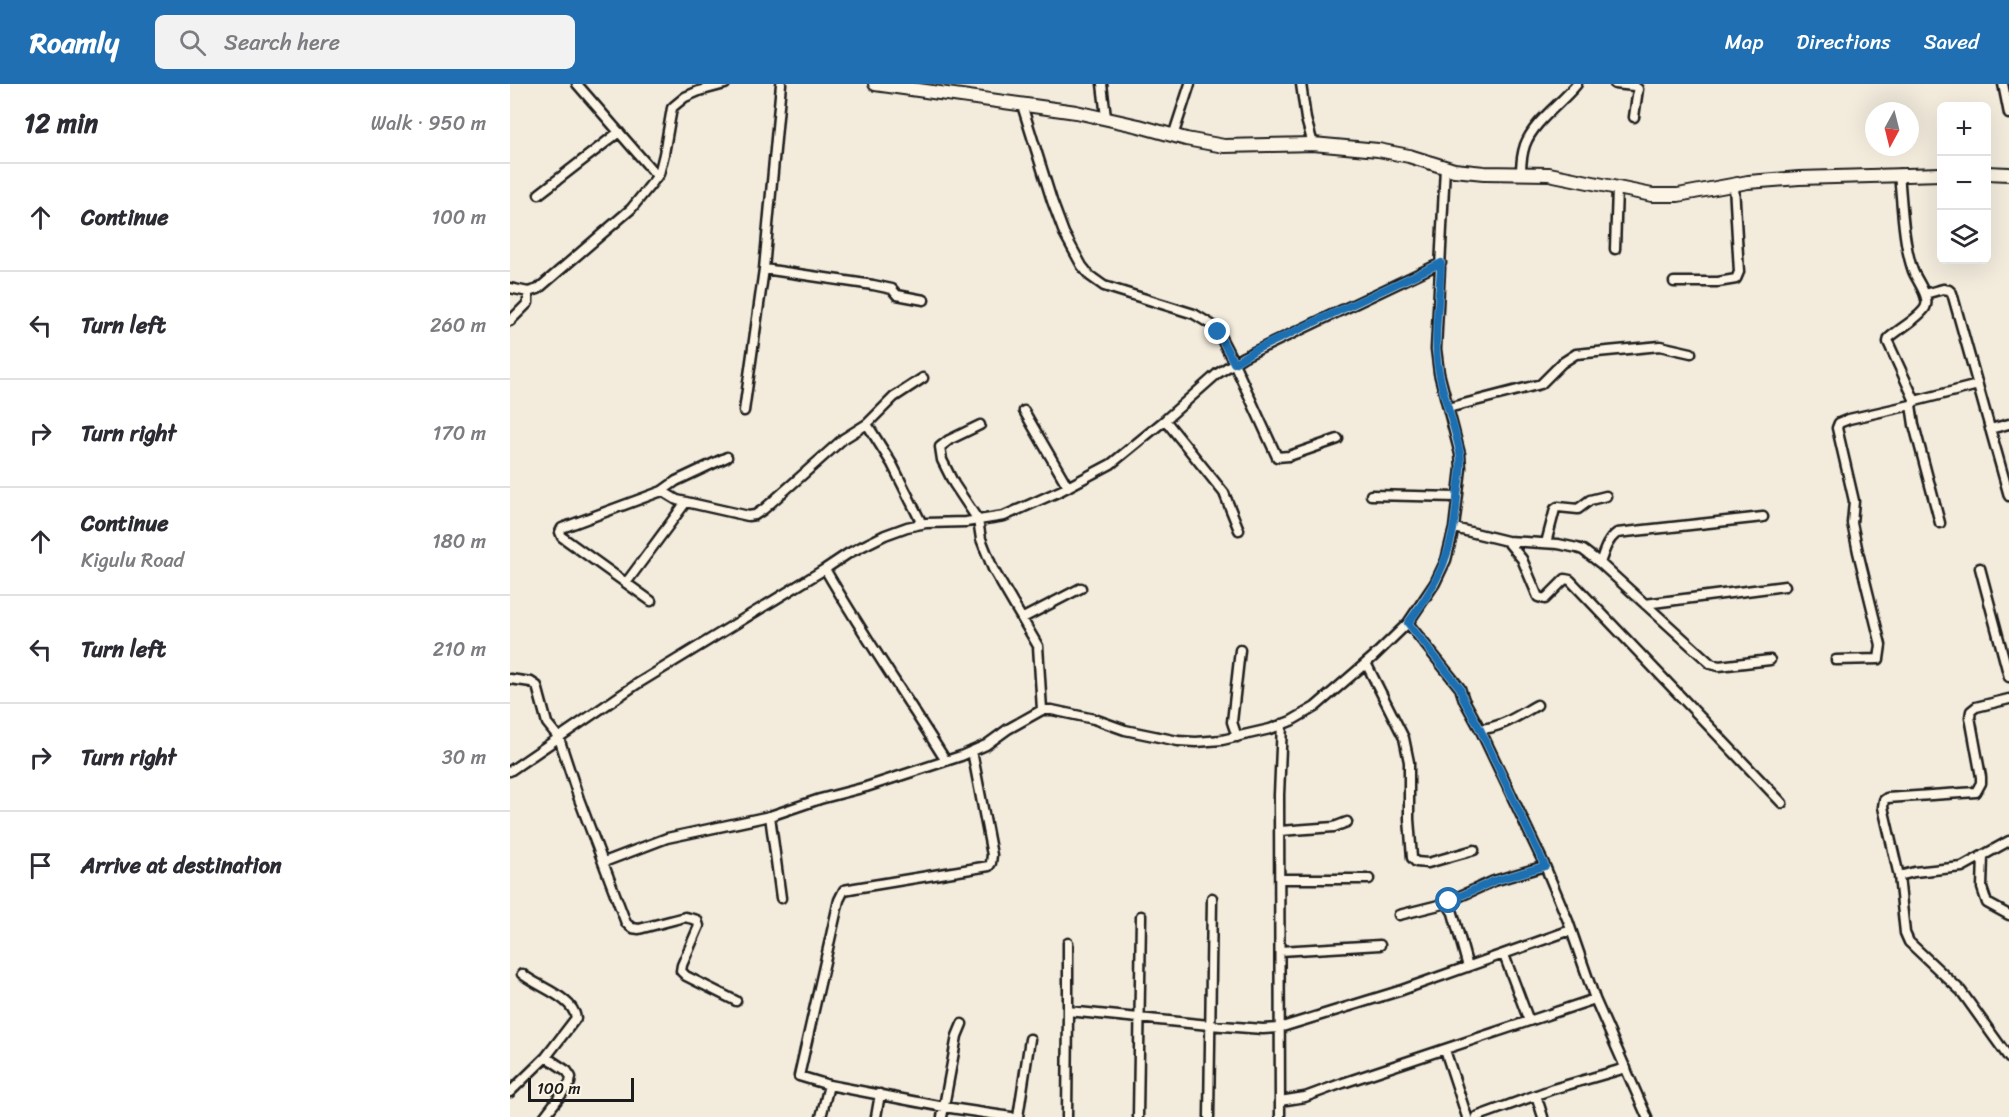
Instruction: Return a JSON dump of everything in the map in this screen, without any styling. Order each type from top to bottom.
[{"type":"street","points":[[577,84],[657,176]]},
{"type":"street","points":[[510,288],[528,292],[538,289],[631,208],[657,176],[664,154],[672,108],[685,97],[725,84]]},
{"type":"street","points":[[744,411],[764,269],[781,84]]},
{"type":"street","points":[[875,84],[1106,117],[1173,136],[1224,146],[1313,144],[1378,150],[1468,172],[1564,176],[1638,193],[1666,195],[1690,193],[1734,185],[1799,178],[1937,174]]},
{"type":"street","points":[[1102,84],[1106,117]]},
{"type":"street","points":[[1173,136],[1190,84]]},
{"type":"street","points":[[1301,84],[1306,119],[1313,144]]},
{"type":"street","points":[[1521,173],[1524,149],[1533,132],[1577,84]]},
{"type":"street","points":[[1615,84],[1635,86],[1638,89],[1634,117]]},
{"type":"street","points":[[2003,84],[2009,114]]},
{"type":"street","points":[[1022,105],[1064,233],[1090,276],[1107,288],[1204,318],[1218,332],[1277,457],[1289,456],[1338,439]]},
{"type":"street","points":[[539,194],[619,132]]},
{"type":"street","points":[[603,862],[667,838],[770,816],[946,761],[972,751],[1042,710],[1077,715],[1125,730],[1178,741],[1205,742],[1237,737],[1282,724],[1315,707],[1408,623],[1435,583],[1446,560],[1454,528],[1460,483],[1460,454],[1437,361],[1445,167]]},
{"type":"street","points":[[1991,173],[2009,174]]},
{"type":"street","points":[[1899,174],[1911,264],[1927,301],[1926,308],[1889,338],[1888,342],[1913,403],[1914,425],[1940,523]]},
{"type":"street","points":[[1674,282],[1719,282],[1736,279],[1739,272],[1734,185]]},
{"type":"street","points":[[1616,249],[1617,188]]},
{"type":"street","points":[[1442,240],[1453,238]]},
{"type":"street","points":[[510,771],[637,684],[849,553],[907,527],[1004,516],[1068,487],[1111,464],[1217,374],[1255,350],[1441,263]]},
{"type":"street","points":[[764,269],[873,285],[892,289],[897,295],[924,300]]},
{"type":"street","points":[[1925,294],[1943,289],[1952,293],[2009,496]]},
{"type":"street","points":[[510,321],[528,303],[528,292]]},
{"type":"street","points":[[1448,408],[1541,384],[1562,363],[1576,354],[1660,346],[1691,353]]},
{"type":"street","points":[[662,491],[677,500],[748,516],[755,515],[843,439],[867,424],[894,396],[923,378]]},
{"type":"street","points":[[1836,660],[1879,659],[1881,653],[1880,639],[1852,523],[1854,501],[1837,428],[1839,423],[1978,385]]},
{"type":"street","points":[[1024,411],[1068,487]]},
{"type":"street","points":[[1165,420],[1224,494],[1239,530]]},
{"type":"street","points":[[867,424],[892,464],[922,524]]},
{"type":"street","points":[[1990,429],[2009,424]]},
{"type":"street","points":[[980,425],[940,447],[942,460],[954,484],[978,520],[981,539],[993,569],[1038,646],[1042,710]]},
{"type":"street","points":[[651,601],[562,537],[560,532],[562,528],[662,491],[676,481],[727,457]]},
{"type":"street","points":[[1371,495],[1457,497]]},
{"type":"street","points":[[1546,543],[1555,509],[1558,507],[1578,509],[1590,500],[1606,496]]},
{"type":"street","points":[[626,583],[686,502]]},
{"type":"street","points":[[1600,563],[1606,546],[1617,533],[1763,517]]},
{"type":"street","points":[[1454,528],[1507,541],[1558,544],[1583,550],[1712,664],[1719,666],[1770,660]]},
{"type":"street","points":[[1507,541],[1522,559],[1538,597],[1545,600],[1561,581],[1570,580],[1782,803]]},
{"type":"street","points":[[1980,568],[2009,677]]},
{"type":"street","points":[[825,569],[946,761]]},
{"type":"street","points":[[1646,604],[1785,585]]},
{"type":"street","points":[[1023,618],[1081,588]]},
{"type":"street","points":[[1408,623],[1460,688],[1480,729],[1545,866],[1571,930],[1595,999],[1647,1117]]},
{"type":"street","points":[[1237,737],[1232,722],[1240,650]]},
{"type":"street","points":[[1366,663],[1404,738],[1409,762],[1408,819],[1412,858],[1416,862],[1428,863],[1474,850]]},
{"type":"street","points":[[510,679],[531,682],[537,686],[547,723],[559,738],[626,923],[632,928],[639,929],[685,917],[697,920],[699,926],[681,971],[686,976],[736,1001]]},
{"type":"street","points":[[2009,699],[1976,707],[1971,711],[1970,717],[1981,777],[1981,783],[1976,792],[1887,798],[1884,800],[1883,807],[1899,876],[1905,933],[1909,942],[1960,991],[2009,1058]]},
{"type":"street","points":[[1480,729],[1502,724],[1537,705]]},
{"type":"street","points":[[1280,1117],[1282,724]]},
{"type":"street","points":[[972,751],[992,855],[991,863],[989,866],[844,890],[839,900],[799,1076],[829,1085],[1011,1117]]},
{"type":"street","points":[[770,816],[780,898]]},
{"type":"street","points":[[1280,831],[1334,827],[1347,822]]},
{"type":"street","points":[[1899,876],[1914,872],[1962,867],[2009,841]]},
{"type":"street","points":[[1983,855],[1982,888],[1988,903],[2009,915]]},
{"type":"street","points":[[1400,915],[1447,903],[1494,881],[1545,866]]},
{"type":"street","points":[[1281,879],[1369,879]]},
{"type":"street","points":[[1209,1117],[1212,898]]},
{"type":"street","points":[[1447,903],[1453,913],[1468,967]]},
{"type":"street","points":[[1138,1117],[1138,1019],[1142,916]]},
{"type":"street","points":[[1068,1011],[1209,1025],[1279,1028],[1504,955],[1571,930]]},
{"type":"street","points":[[1067,1117],[1068,943]]},
{"type":"street","points":[[1280,951],[1380,945]]},
{"type":"street","points":[[1504,955],[1529,1021]]},
{"type":"street","points":[[510,1092],[546,1057],[576,1018],[575,1010],[561,997],[532,982],[522,974]]},
{"type":"street","points":[[1280,1101],[1305,1097],[1595,999]]},
{"type":"street","points":[[942,1117],[957,1036],[962,1024]]},
{"type":"street","points":[[1018,1117],[1030,1039]]},
{"type":"street","points":[[1445,1050],[1467,1117]]},
{"type":"street","points":[[544,1117],[570,1083],[571,1077],[567,1071],[546,1057]]},
{"type":"street","points":[[1476,1117],[1536,1095],[1626,1068]]},
{"type":"street","points":[[821,1117],[829,1085]]},
{"type":"street","points":[[876,1117],[880,1094]]},
{"type":"street","points":[[1536,1095],[1543,1117]]},
{"type":"route","points":[[1218,332],[1234,363],[1255,350],[1441,263],[1436,349],[1460,454],[1458,505],[1446,560],[1435,583],[1408,623],[1460,688],[1545,866],[1494,881],[1449,901]]}]
